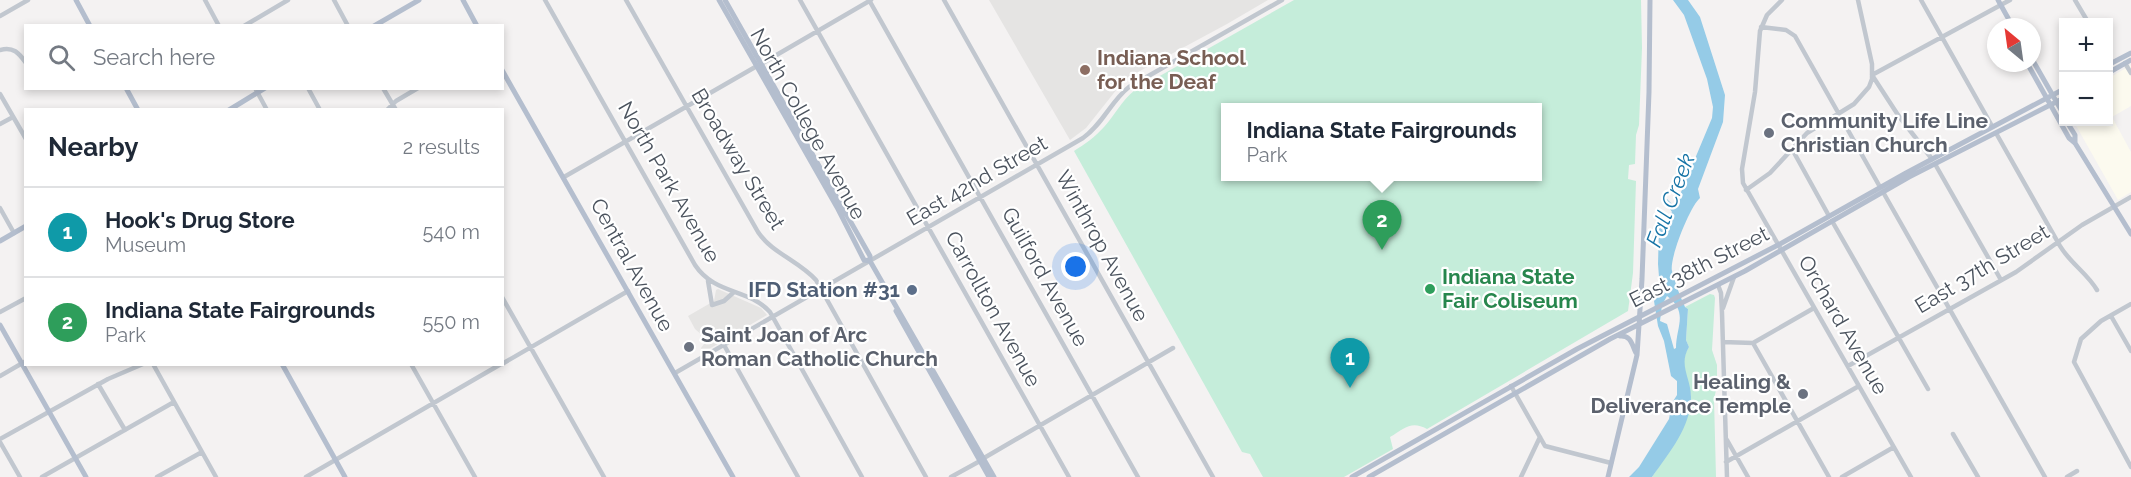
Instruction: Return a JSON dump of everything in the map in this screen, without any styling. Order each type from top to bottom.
[{"type":"main road","points":[[76,0],[89,24]]},
{"type":"main road","points":[[377,24],[418,0]]},
{"type":"main road","points":[[463,0],[476,24]]},
{"type":"main road","name":"North College Avenue","points":[[719,0],[759,65]]},
{"type":"main road","name":"North College Avenue","points":[[725,0],[859,251],[864,260],[870,261],[893,303],[902,314],[982,460],[989,477]]},
{"type":"main road","points":[[1608,477],[1637,355],[1649,92],[1650,0]]},
{"type":"main road","points":[[2000,2],[2008,18]]},
{"type":"main road","points":[[2113,61],[2131,53]]},
{"type":"main road","points":[[2111,72],[2128,62]]},
{"type":"main road","points":[[2032,72],[2069,138],[2075,143],[2131,234]]},
{"type":"main road","points":[[2039,72],[2059,107]]},
{"type":"main road","name":"Central Avenue","points":[[504,73],[732,477]]},
{"type":"main road","points":[[127,90],[137,108]]},
{"type":"main road","points":[[232,108],[256,91]]},
{"type":"main road","name":"East 38th Street","points":[[1369,477],[1610,339],[1734,277],[1831,218],[1992,126],[2059,91]]},
{"type":"main road","name":"East 38th Street","points":[[1934,161],[2059,100]]},
{"type":"main road","points":[[2069,126],[2075,135],[2075,143]]},
{"type":"main road","points":[[0,241],[24,227]]},
{"type":"main road","name":"East 38th Street","points":[[1352,477],[1650,310],[1706,281],[1780,248]]},
{"type":"main road","points":[[0,325],[24,362]]},
{"type":"main road","points":[[1610,339],[1628,337],[1637,355]]},
{"type":"main road","points":[[26,366],[86,477]]},
{"type":"main road","points":[[283,366],[345,477]]},
{"type":"main road","name":"North College Avenue","points":[[982,460],[994,477]]},
{"type":"street","points":[[0,16],[28,0]]},
{"type":"street","points":[[205,0],[218,24]]},
{"type":"street","points":[[247,24],[288,0]]},
{"type":"street","points":[[334,0],[347,24]]},
{"type":"street","name":"North Park Avenue","points":[[545,0],[694,263],[708,281],[761,304],[772,317],[862,477]]},
{"type":"street","name":"Broadway Street","points":[[626,0],[760,235],[808,272],[821,289],[926,477]]},
{"type":"street","name":"Carrollton Avenue","points":[[800,0],[1069,477]]},
{"type":"street","points":[[564,177],[870,0]]},
{"type":"street","name":"Guilford Avenue","points":[[870,0],[1138,477]]},
{"type":"street","name":"Winthrop Avenue","points":[[944,0],[1213,477]]},
{"type":"street","name":"East 42nd Street","points":[[675,373],[1038,165],[1090,133],[1117,98],[1133,84],[1282,0]]},
{"type":"street","points":[[1782,0],[1767,15],[1761,27],[1755,92],[1742,172],[1746,190],[1770,173],[1811,130],[1862,97],[1869,87],[1872,75],[1871,55],[1858,0]]},
{"type":"street","points":[[1921,0],[1992,126]]},
{"type":"street","points":[[1872,75],[1942,38],[2000,2],[2010,0]]},
{"type":"street","points":[[2075,0],[2086,18]]},
{"type":"street","points":[[1761,27],[1785,30],[1794,35],[2045,477]]},
{"type":"street","points":[[0,50],[7,48],[16,50],[24,60]]},
{"type":"street","points":[[2128,62],[2131,73]]},
{"type":"street","points":[[1872,75],[1898,115],[1934,161],[2001,280]]},
{"type":"street","points":[[309,90],[319,108]]},
{"type":"street","points":[[384,90],[394,107],[415,90]]},
{"type":"street","points":[[256,91],[266,108]]},
{"type":"street","points":[[0,94],[24,136]]},
{"type":"street","points":[[0,124],[13,117]]},
{"type":"street","points":[[1996,132],[2066,256],[2089,278],[2097,290]]},
{"type":"street","points":[[1792,149],[1928,389]]},
{"type":"street","name":"Orchard Avenue","points":[[1746,190],[1911,477]]},
{"type":"street","name":"East 37th Street","points":[[1848,366],[2001,280],[2082,225],[2131,197]]},
{"type":"street","points":[[0,208],[14,233]]},
{"type":"street","points":[[1722,310],[1734,277]]},
{"type":"street","points":[[708,281],[712,304],[724,301],[734,292]]},
{"type":"street","points":[[1718,285],[1722,310],[1726,477]]},
{"type":"street","points":[[504,363],[628,291]]},
{"type":"street","points":[[0,312],[24,299]]},
{"type":"street","points":[[504,300],[604,477]]},
{"type":"street","points":[[2131,304],[2101,321],[2081,339],[2074,366],[2131,467]]},
{"type":"street","points":[[1723,342],[1754,343],[1814,308]]},
{"type":"street","points":[[2111,316],[2131,351]]},
{"type":"street","points":[[1754,343],[1829,477]]},
{"type":"street","points":[[724,345],[798,477]]},
{"type":"street","points":[[951,477],[1173,348]]},
{"type":"street","points":[[0,376],[24,362]]},
{"type":"street","points":[[20,477],[0,441],[98,384],[138,366]]},
{"type":"street","points":[[154,366],[216,477]]},
{"type":"street","points":[[412,366],[475,477]]},
{"type":"street","points":[[306,477],[499,366]]},
{"type":"street","points":[[98,384],[125,430]]},
{"type":"street","points":[[1726,462],[1859,386]]},
{"type":"street","points":[[1511,387],[1548,448],[1611,463]]},
{"type":"street","points":[[42,477],[174,402]]},
{"type":"street","points":[[1953,434],[1978,477]]},
{"type":"street","points":[[1521,477],[1540,437]]},
{"type":"street","points":[[1725,438],[1748,477]]},
{"type":"street","points":[[1410,444],[1414,451]]},
{"type":"street","points":[[1842,477],[1894,447]]},
{"type":"street","points":[[157,477],[202,452]]},
{"type":"street","points":[[2067,477],[2077,471]]},
{"type":"shaded area","name":"Indiana School for the Deaf","points":[[989,0],[1268,0],[1125,79],[1086,128],[1070,140]]},
{"type":"shaded area","points":[[2131,65],[2131,106],[2113,116],[2113,76]]},
{"type":"shaded area","points":[[2113,119],[2131,152],[2131,192],[2118,200],[2076,126],[2113,126]]},
{"type":"shaded area","points":[[718,289],[761,308],[767,315],[704,352],[701,348],[704,344],[704,337],[695,329],[688,316],[714,301]]},
{"type":"green space","points":[[1294,0],[1641,0],[1639,125],[1636,135],[1635,164],[1629,165],[1628,179],[1636,181],[1633,273],[1628,311],[1427,429],[1412,425],[1390,437],[1393,449],[1344,477],[1263,477],[1250,454],[1242,452],[1074,151],[1101,131],[1135,90]]},
{"type":"green space","points":[[1710,294],[1715,298],[1712,350],[1717,365],[1717,386],[1714,399],[1716,477],[1652,477],[1675,442],[1691,396],[1683,363],[1689,347],[1686,340],[1688,309],[1685,307]]},
{"type":"water","name":"Fall Creek","points":[[1673,0],[1688,0],[1700,17],[1725,95],[1723,122],[1698,189],[1700,198],[1686,221],[1672,265],[1678,289],[1688,309],[1686,340],[1689,347],[1685,366],[1691,397],[1690,408],[1678,439],[1652,477],[1629,477],[1639,467],[1669,419],[1672,403],[1677,395],[1677,381],[1671,376],[1654,301],[1660,290],[1659,229],[1672,212],[1664,200],[1667,199],[1674,206],[1676,204],[1712,118],[1713,107],[1707,79],[1684,15]],"holes":[[[1667,296],[1674,302],[1680,314],[1676,348],[1674,349],[1667,324],[1660,321],[1662,305]]]},
{"type":"place","name":"Indiana School for the Deaf","points":[[1085,70]]},
{"type":"place","name":"Community Life Line Christian Church","points":[[1769,133]]},
{"type":"place","name":"Indiana State Fairgrounds","points":[[1382,250]]},
{"type":"place","name":"Indiana State Fair Coliseum","points":[[1430,289]]},
{"type":"place","name":"IFD Station #31","points":[[912,290]]},
{"type":"place","name":"Saint Joan of Arc Roman Catholic Church","points":[[689,347]]},
{"type":"place","name":"Hook's Drug Store","points":[[1350,388]]},
{"type":"place","name":"Healing & Deliverance Temple","points":[[1803,394]]}]
